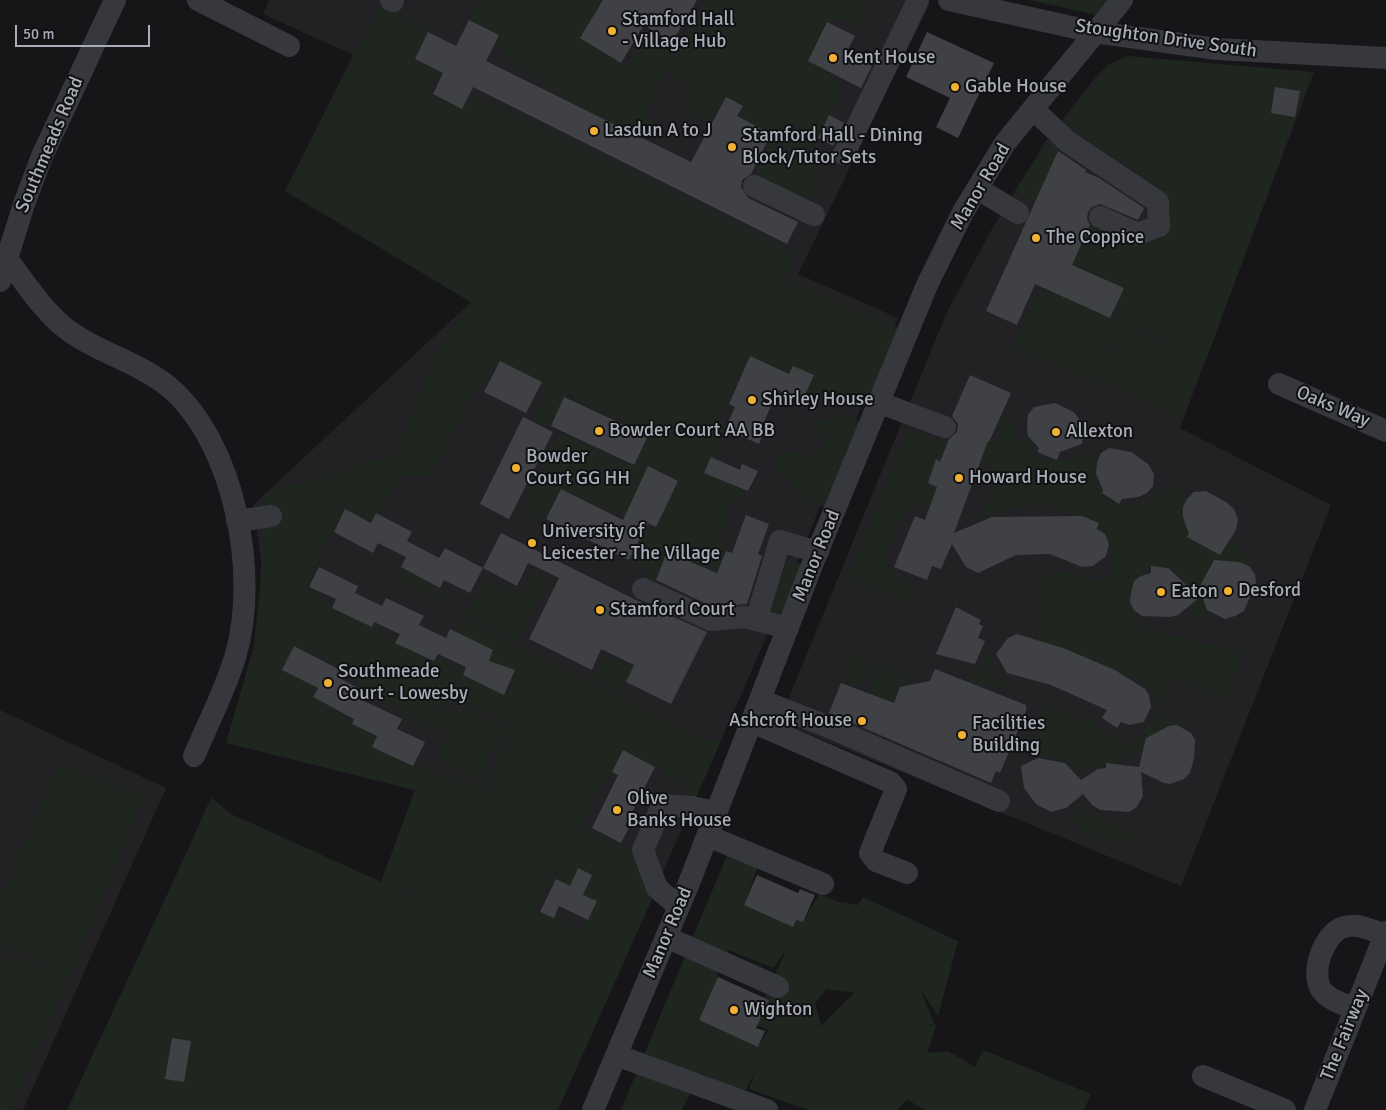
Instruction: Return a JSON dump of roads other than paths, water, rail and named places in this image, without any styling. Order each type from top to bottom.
[{"type":"street","name":"Southmeads Road","points":[[0,281],[24,204],[42,156],[115,0]]},
{"type":"street","points":[[198,0],[290,46]]},
{"type":"street","points":[[844,154],[918,0]]},
{"type":"street","name":"Stoughton Drive South","points":[[949,0],[1094,32],[1217,49],[1386,58]]},
{"type":"street","name":"Manor Road","points":[[593,1110],[708,836],[715,812],[818,552],[927,285],[978,189],[1006,143],[1094,32],[1122,0]]},
{"type":"street","points":[[1032,109],[1068,142],[1158,202],[1164,229],[1138,234],[1100,217]]},
{"type":"street","points":[[754,186],[814,215]]},
{"type":"street","points":[[978,189],[1018,212]]},
{"type":"street","points":[[8,260],[40,302],[65,328],[103,350],[129,362],[168,386],[195,416],[216,456],[237,520],[244,555],[240,631],[236,654],[194,756]]},
{"type":"street","name":"Oaks Way","points":[[1279,384],[1386,430]]},
{"type":"street","points":[[878,408],[943,432]]},
{"type":"street","points":[[237,520],[271,516]]},
{"type":"street","points":[[756,620],[780,541],[818,552]]},
{"type":"street","points":[[643,589],[711,620],[744,617],[788,628]]},
{"type":"street","points":[[760,700],[824,725],[998,801]]},
{"type":"street","points":[[752,722],[890,782],[896,789],[870,853],[876,861],[907,873]]},
{"type":"street","points":[[679,907],[657,888],[643,850],[662,805],[692,807],[715,812]]},
{"type":"street","points":[[708,836],[823,884]]},
{"type":"street","points":[[1355,1008],[1338,1002],[1325,994],[1320,988],[1317,971],[1328,940],[1338,930],[1352,926],[1369,928],[1385,933]]},
{"type":"street","name":"The Fairway","points":[[1315,1110],[1385,933]]},
{"type":"street","points":[[666,937],[778,987]]},
{"type":"street","points":[[616,1055],[767,1110]]},
{"type":"street","points":[[1203,1076],[1285,1110]]},
{"type":"place","name":"Stamford Hall - Village Hub","points":[[612,31]]},
{"type":"place","name":"Kent House","points":[[833,58]]},
{"type":"place","name":"Gable House","points":[[955,87]]},
{"type":"place","name":"Lasdun A to J","points":[[594,131]]},
{"type":"place","name":"Stamford Hall - Dining Block/Tutor Sets","points":[[732,147]]},
{"type":"place","name":"The Coppice","points":[[1036,238]]},
{"type":"place","name":"Shirley House","points":[[752,400]]},
{"type":"place","name":"Bowder Court AA BB","points":[[599,431]]},
{"type":"place","name":"Allexton","points":[[1056,432]]},
{"type":"place","name":"Bowder Court GG HH","points":[[516,468]]},
{"type":"place","name":"Howard House","points":[[959,478]]},
{"type":"place","name":"University of Leicester - The Village","points":[[532,543]]},
{"type":"place","name":"Desford","points":[[1228,591]]},
{"type":"place","name":"Eaton","points":[[1161,592]]},
{"type":"place","name":"Stamford Court","points":[[600,610]]},
{"type":"place","name":"Southmeade Court - Lowesby","points":[[328,683]]},
{"type":"place","name":"Ashcroft House","points":[[862,721]]},
{"type":"place","name":"Facilities Building","points":[[962,735]]},
{"type":"place","name":"Olive Banks House","points":[[617,810]]},
{"type":"place","name":"Wighton","points":[[734,1010]]}]
